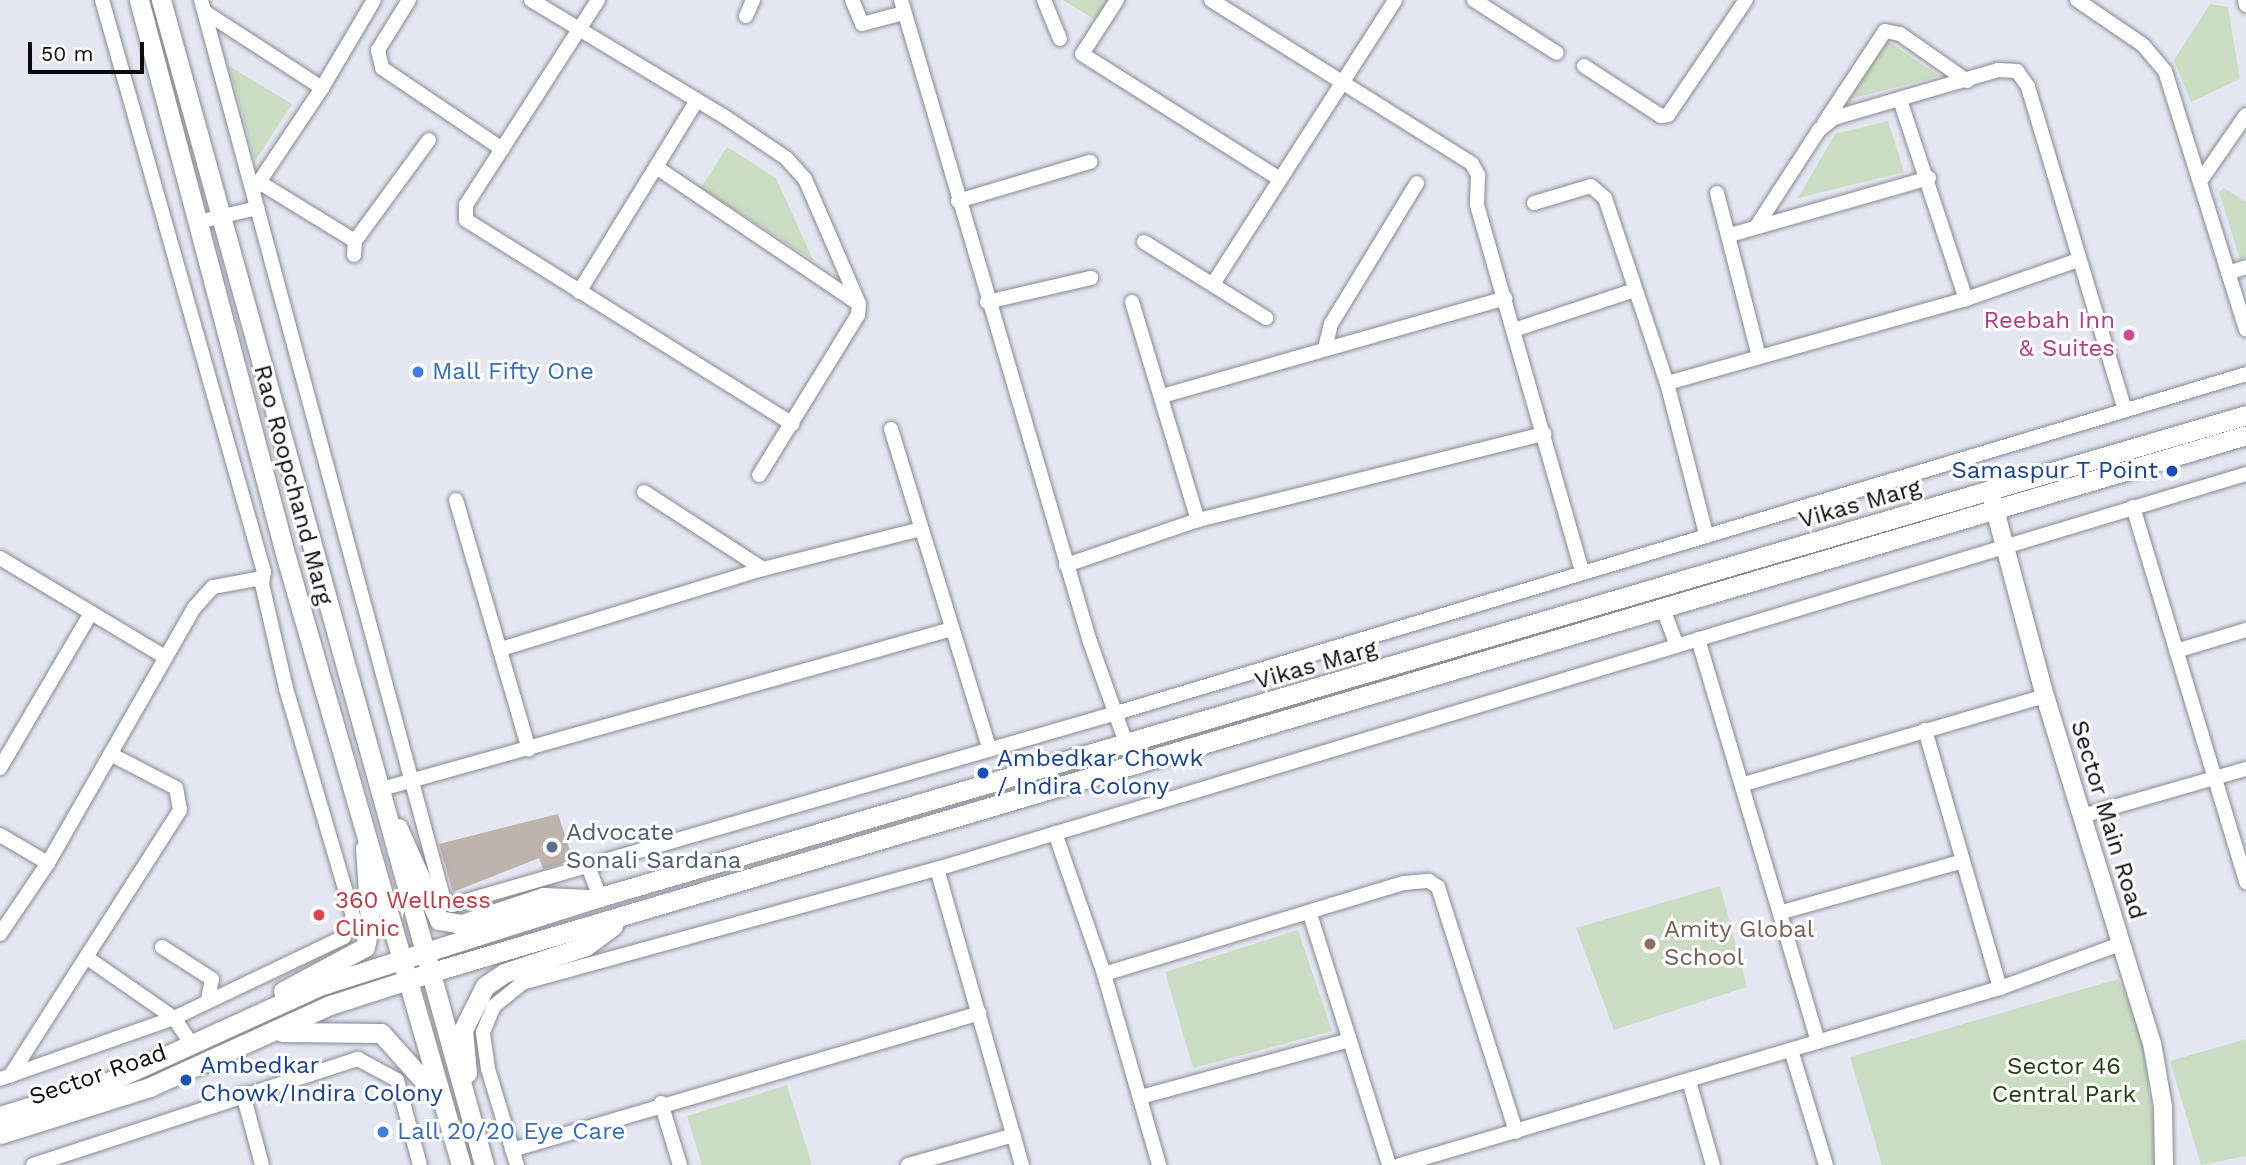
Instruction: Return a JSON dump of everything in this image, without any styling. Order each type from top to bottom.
[{"type":"main road","name":"Rao Roopchand Marg","points":[[139,0],[286,557],[366,826],[406,981],[461,1165]]},
{"type":"main road","name":"Rao Roopchand Marg","points":[[161,0],[383,811],[469,1114]]},
{"type":"main road","name":"Vikas Marg","points":[[406,981],[426,964],[596,898],[1663,608],[2246,415]]},
{"type":"main road","name":"Vikas Marg","points":[[401,962],[426,964],[622,919],[1130,754],[1993,500],[2246,435]]},
{"type":"main road","points":[[383,811],[401,833],[439,920],[462,924],[543,897],[596,898]]},
{"type":"main road","points":[[268,1007],[286,987],[365,947],[370,923],[366,826]]},
{"type":"main road","points":[[484,1165],[469,1114],[463,1030],[485,986],[504,973],[586,946],[622,919]]},
{"type":"main road","name":"Sector Road","points":[[0,1116],[111,1081],[193,1046],[268,1007],[401,962]]},
{"type":"main road","name":"Sector Road","points":[[0,1134],[150,1087],[269,1032],[406,981]]},
{"type":"main road","points":[[269,1032],[381,1033],[410,1060],[443,1105]]},
{"type":"street","points":[[3,1074],[174,1018],[344,937],[353,916],[286,688],[263,575],[102,0]]},
{"type":"street","points":[[256,187],[322,88],[374,0]]},
{"type":"street","points":[[409,0],[378,50],[382,68],[502,149]]},
{"type":"street","points":[[531,0],[697,100],[796,167],[859,304],[854,327],[759,475]]},
{"type":"street","points":[[598,0],[467,205],[466,220],[792,424]]},
{"type":"street","points":[[746,16],[753,0]]},
{"type":"street","points":[[852,0],[862,24],[903,7],[987,302],[1038,456],[1066,565],[1113,714],[1130,754]]},
{"type":"street","points":[[1044,0],[1060,39]]},
{"type":"street","points":[[1116,0],[1082,54],[1280,179]]},
{"type":"street","points":[[1211,0],[1472,164],[1478,175],[1477,205],[1582,571]]},
{"type":"street","points":[[1213,284],[1395,0]]},
{"type":"street","points":[[1474,0],[1557,52]]},
{"type":"street","points":[[1584,66],[1661,116],[1668,115],[1745,0]]},
{"type":"street","points":[[2077,0],[2156,57],[2174,90],[2246,330]]},
{"type":"street","points":[[2245,0],[2246,5]]},
{"type":"street","points":[[203,6],[322,88]]},
{"type":"street","points":[[203,6],[256,187],[257,208],[356,552],[412,783],[443,897],[452,905],[989,747],[1113,714],[1582,571],[2246,374]]},
{"type":"street","points":[[1756,227],[1885,30],[1899,34],[1967,81]]},
{"type":"street","points":[[1824,123],[2009,68],[2023,78],[2124,410]]},
{"type":"street","points":[[579,292],[697,100]]},
{"type":"street","points":[[1900,100],[1929,178],[1966,299]]},
{"type":"street","points":[[2201,180],[2246,115]]},
{"type":"street","points":[[256,187],[355,248],[429,140]]},
{"type":"street","points":[[958,201],[1090,162]]},
{"type":"street","points":[[656,167],[859,304]]},
{"type":"street","points":[[1730,235],[1929,178]]},
{"type":"street","points":[[1325,348],[1331,324],[1417,183]]},
{"type":"street","points":[[1534,203],[1591,186],[1600,189],[1667,383],[1706,534]]},
{"type":"street","points":[[1717,193],[1730,235],[1759,357]]},
{"type":"street","points":[[198,222],[257,208]]},
{"type":"street","points":[[1144,242],[1266,318]]},
{"type":"street","points":[[1667,383],[1966,299],[2078,260]]},
{"type":"street","points":[[2228,273],[2246,267]]},
{"type":"street","points":[[987,302],[1091,278]]},
{"type":"street","points":[[1514,330],[1635,289]]},
{"type":"street","points":[[1163,396],[1505,298]]},
{"type":"street","points":[[1132,302],[1163,396],[1198,520]]},
{"type":"street","points":[[891,429],[989,747]]},
{"type":"street","points":[[1066,565],[1198,520],[1544,434]]},
{"type":"street","points":[[979,1013],[661,1103],[514,1158],[484,1038],[489,1013],[510,990],[608,957],[937,869],[2246,474]]},
{"type":"street","points":[[644,492],[763,569]]},
{"type":"street","points":[[456,500],[529,750]]},
{"type":"street","name":"Sector Main Road","points":[[1993,500],[2045,696],[2152,1043],[2163,1107],[2164,1165]]},
{"type":"street","points":[[2133,507],[2212,778],[2246,882]]},
{"type":"street","points":[[501,649],[763,569],[921,528]]},
{"type":"street","points":[[0,934],[48,863],[163,656],[213,587],[263,575],[286,557]]},
{"type":"street","points":[[0,558],[163,656]]},
{"type":"street","points":[[1663,608],[1677,645]]},
{"type":"street","points":[[0,768],[91,614]]},
{"type":"street","points":[[378,790],[412,783],[952,629]]},
{"type":"street","points":[[2176,651],[2246,629]]},
{"type":"street","points":[[1698,639],[1744,784],[1818,1042]]},
{"type":"street","points":[[1744,784],[2045,696]]},
{"type":"street","points":[[1925,730],[2000,988]]},
{"type":"street","points":[[3,1074],[86,957],[180,810],[176,788],[110,754]]},
{"type":"street","points":[[2082,816],[2246,769]]},
{"type":"street","points":[[1055,833],[1104,974],[1159,1165]]},
{"type":"street","points":[[0,835],[48,863]]},
{"type":"street","points":[[1782,912],[1963,861]]},
{"type":"street","points":[[588,866],[596,898]]},
{"type":"street","points":[[937,869],[1023,1165]]},
{"type":"street","points":[[1104,974],[1417,880],[1438,887],[1516,1132]]},
{"type":"street","points":[[1310,914],[1389,1165]]},
{"type":"street","points":[[1400,1165],[2000,988],[2120,944]]},
{"type":"street","points":[[162,947],[212,979],[208,1000]]},
{"type":"street","points":[[86,957],[174,1018],[193,1046]]},
{"type":"street","points":[[1141,1097],[1349,1040]]},
{"type":"street","points":[[1791,1050],[1826,1165]]},
{"type":"street","points":[[33,1165],[243,1094],[358,1059],[371,1062],[397,1080],[420,1165]]},
{"type":"street","points":[[1689,1081],[1713,1165]]},
{"type":"street","points":[[243,1094],[262,1165]]},
{"type":"street","points":[[661,1103],[680,1165]]},
{"type":"street","points":[[908,1165],[1014,1135]]},
{"type":"green space","points":[[1063,0],[1113,0],[1099,22]]},
{"type":"green space","points":[[2210,4],[2228,7],[2240,79],[2191,102],[2174,60]]},
{"type":"green space","points":[[1888,41],[1939,76],[1847,100]]},
{"type":"green space","points":[[229,66],[292,104],[255,161]]},
{"type":"green space","points":[[1888,121],[1904,172],[1798,198],[1835,134]]},
{"type":"green space","points":[[727,147],[776,178],[813,260],[701,188]]},
{"type":"green space","points":[[2224,188],[2246,202],[2246,256],[2240,259],[2219,192]]},
{"type":"green space","points":[[1720,886],[1747,987],[1614,1030],[1576,928]]},
{"type":"green space","points":[[1298,930],[1332,1031],[1193,1068],[1165,972]]},
{"type":"green space","name":"Sector 46 Central Park","points":[[2118,979],[2140,1024],[2159,1165],[1882,1165],[1850,1057]]},
{"type":"green space","points":[[2246,1039],[2246,1156],[2201,1165],[2170,1061]]},
{"type":"green space","points":[[787,1085],[812,1165],[702,1165],[687,1116]]},
{"type":"building","points":[[558,814],[573,860],[543,869],[539,858],[453,892],[439,844]]},
{"type":"place","name":"Reebah Inn & Suites","points":[[2129,335]]},
{"type":"place","name":"Mall Fifty One","points":[[418,372]]},
{"type":"place","name":"Samaspur T Point","points":[[2172,471]]},
{"type":"place","name":"Ambedkar Chowk / Indira Colony","points":[[983,773]]},
{"type":"place","name":"Advocate Sonali Sardana","points":[[552,847]]},
{"type":"place","name":"360 Wellness Clinic","points":[[319,915]]},
{"type":"place","name":"Amity Global School","points":[[1650,944]]},
{"type":"place","name":"Ambedkar Chowk/Indira Colony","points":[[186,1080]]},
{"type":"place","name":"Lall 20/20 Eye Care","points":[[383,1132]]}]
